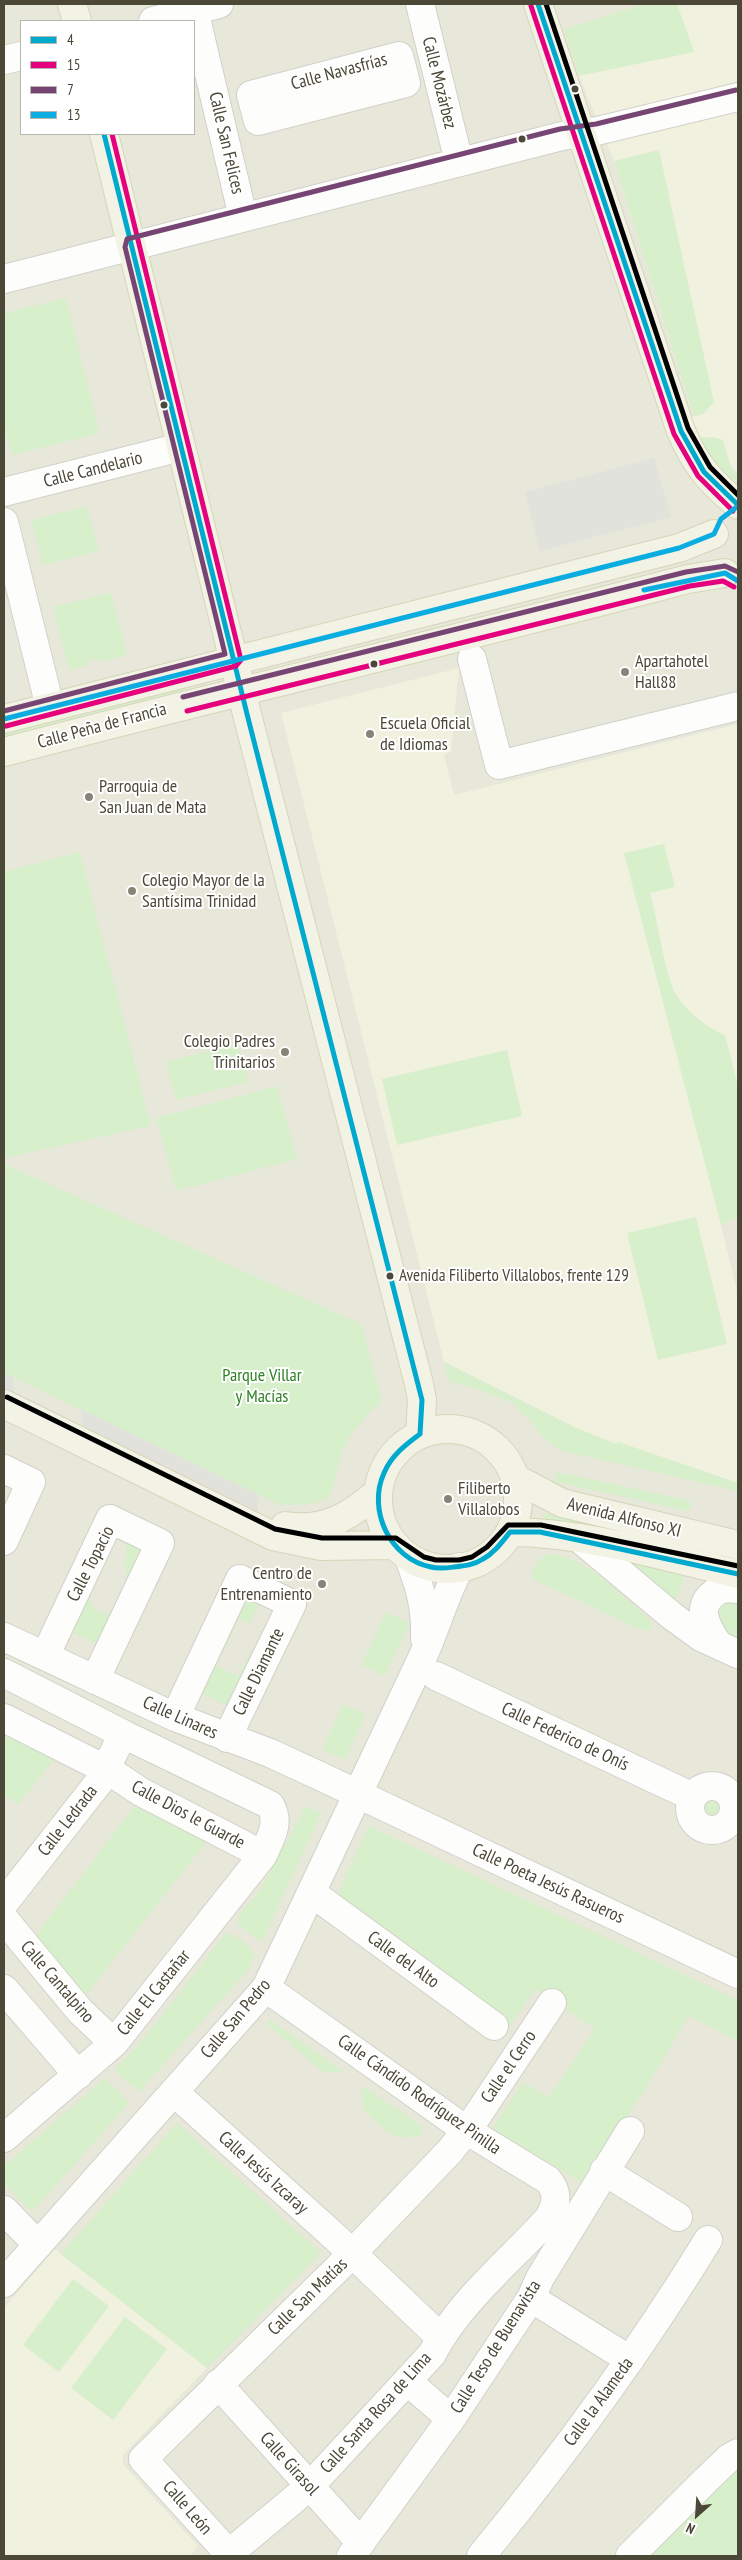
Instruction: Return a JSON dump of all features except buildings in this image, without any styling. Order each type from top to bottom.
[{"type":"main road","points":[[72,4],[76,20]]},
{"type":"main road","points":[[538,4],[681,431],[692,458],[717,488],[738,505],[722,519],[714,534],[716,559],[732,577]]},
{"type":"main road","points":[[104,135],[241,691],[422,1400],[420,1434]]},
{"type":"main road","name":"Calle Peña de Francia","points":[[4,719],[669,550],[714,534]]},
{"type":"main road","name":"Calle Peña de Francia","points":[[4,752],[688,579],[732,577]]},
{"type":"main road","points":[[4,1404],[273,1536],[322,1546],[402,1551]]},
{"type":"main road","points":[[453,1429],[469,1432],[484,1439],[498,1450],[508,1462],[515,1478],[518,1496],[516,1514],[510,1532],[492,1554],[475,1564],[435,1568],[402,1551],[384,1529],[378,1511],[378,1492],[387,1464],[396,1452],[420,1434],[436,1430],[453,1429]]},
{"type":"main road","name":"Avenida Alfonso XI","points":[[515,1478],[562,1503],[738,1545]]},
{"type":"main road","points":[[239,1519],[304,1528],[324,1526],[339,1521],[378,1492]]},
{"type":"main road","name":"Avenida Alfonso XI","points":[[510,1532],[540,1532],[578,1538],[738,1574]]},
{"type":"street","name":"Calle Mozárbez","points":[[420,4],[459,162]]},
{"type":"street","points":[[157,20],[207,7]]},
{"type":"street","name":"Calle San Felices","points":[[207,7],[243,217]]},
{"type":"street","points":[[4,60],[20,56]]},
{"type":"street","name":"Calle Navasfrías","points":[[399,56],[406,83],[258,121],[254,108],[251,94],[399,56]]},
{"type":"street","points":[[4,279],[562,136],[583,134],[738,97]]},
{"type":"street","name":"Calle Candelario","points":[[4,492],[182,447]]},
{"type":"street","points":[[4,522],[50,708]]},
{"type":"street","points":[[472,658],[499,765],[738,706]]},
{"type":"street","points":[[4,1469],[31,1482],[4,1541]]},
{"type":"street","name":"Calle Topacio","points":[[45,1656],[110,1519],[160,1543],[95,1680]]},
{"type":"street","points":[[578,1538],[672,1616],[701,1637],[728,1649]]},
{"type":"street","name":"Calle San Pedro","points":[[402,1551],[423,1598],[430,1665]]},
{"type":"street","name":"Calle San Pedro","points":[[4,2282],[266,1988],[358,1795],[430,1665],[450,1585],[460,1567]]},
{"type":"street","name":"Calle Diamante","points":[[175,1716],[240,1579],[292,1604],[227,1738]]},
{"type":"street","points":[[728,1649],[705,1625],[703,1613],[706,1604],[723,1588],[738,1589]]},
{"type":"street","name":"Calle Linares","points":[[4,1637],[175,1716],[227,1738],[270,1753],[358,1795]]},
{"type":"street","name":"Calle Federico de Onís","points":[[430,1665],[693,1796],[690,1810],[696,1823],[702,1827],[717,1829],[730,1822],[736,1816]]},
{"type":"street","points":[[4,1672],[123,1734]]},
{"type":"street","name":"Calle Dios le Guarde","points":[[4,1718],[103,1768],[141,1792],[263,1855]]},
{"type":"street","name":"Calle El Castañar","points":[[4,2138],[114,2043],[263,1855],[276,1823],[274,1812],[270,1806],[123,1734]]},
{"type":"street","name":"Calle Ledrada","points":[[4,1903],[99,1782],[123,1734]]},
{"type":"street","name":"Calle Poeta Jesús Rasueros","points":[[358,1795],[738,1974]]},
{"type":"street","name":"Calle del Alto","points":[[312,1893],[494,2026]]},
{"type":"street","name":"Calle Cantalpino","points":[[4,1918],[80,2011],[114,2043]]},
{"type":"street","name":"Calle Cándido Rodríguez Pinilla","points":[[266,1988],[466,2130],[548,2180],[555,2189],[554,2210]]},
{"type":"street","points":[[4,1989],[78,2075]]},
{"type":"street","name":"Calle el Cerro","points":[[466,2130],[552,2003]]},
{"type":"street","name":"Calle Jesús Izcaray","points":[[174,2092],[352,2253],[440,2337]]},
{"type":"street","name":"Calle San Matías","points":[[143,2458],[352,2253],[450,2151],[466,2130]]},
{"type":"street","name":"Calle Teso de Buenavista","points":[[356,2550],[451,2419],[535,2288],[630,2130]]},
{"type":"street","points":[[604,2171],[678,2218]]},
{"type":"street","points":[[4,2210],[38,2244]]},
{"type":"street","name":"Calle Santa Rosa de Lima","points":[[229,2556],[310,2486],[432,2354],[440,2337],[456,2317],[554,2210]]},
{"type":"street","name":"Calle la Alameda","points":[[481,2556],[527,2500],[630,2360],[708,2240]]},
{"type":"street","points":[[513,2256],[535,2288],[630,2360]]},
{"type":"street","points":[[407,2381],[451,2419]]},
{"type":"street","name":"Calle Girasol","points":[[218,2384],[310,2486],[356,2550]]},
{"type":"street","points":[[630,2556],[729,2458],[738,2453]]},
{"type":"street","name":"Calle León","points":[[143,2458],[229,2556]]},
{"type":"shaded area","points":[[4,4],[738,4],[738,2556],[4,2556]]},
{"type":"shaded area","points":[[644,4],[738,4],[738,482],[734,481],[707,459],[688,418],[694,416],[614,161],[579,76],[564,29]]},
{"type":"shaded area","points":[[654,458],[671,517],[540,551],[525,492]]},
{"type":"shaded area","points":[[459,668],[451,752],[444,754],[454,795],[738,724],[738,1217],[721,1225],[738,1295],[738,1483],[618,1442],[617,1444],[576,1428],[444,1362],[281,713]]},
{"type":"shaded area","points":[[4,1373],[13,1378],[14,1395],[4,1390]]},
{"type":"shaded area","points":[[80,1409],[258,1494],[258,1512],[83,1428]]},
{"type":"shaded area","points":[[55,2249],[207,2368],[123,2455],[123,2464],[198,2546],[190,2556],[4,2556],[4,2308]]},
{"type":"green space","points":[[644,4],[677,4],[694,52],[579,76],[564,29]]},
{"type":"green space","points":[[659,150],[714,402],[704,413],[694,417],[614,161]]},
{"type":"green space","points":[[66,298],[100,433],[12,455],[4,424],[4,313]]},
{"type":"green space","points":[[713,437],[723,440],[731,467],[738,474],[738,482],[722,474],[696,438]]},
{"type":"green space","points":[[87,506],[99,551],[43,565],[31,520]]},
{"type":"green space","points":[[111,593],[127,655],[98,662],[97,658],[88,660],[89,665],[69,670],[53,607]]},
{"type":"green space","points":[[185,685],[186,693],[4,742],[4,733]]},
{"type":"green space","points":[[664,844],[675,887],[650,893],[672,986],[687,1009],[709,1027],[725,1035],[738,1087],[738,1217],[721,1225],[624,853]]},
{"type":"green space","points":[[80,852],[151,1126],[4,1158],[4,872]]},
{"type":"green space","points":[[238,1043],[248,1082],[176,1100],[166,1062]]},
{"type":"green space","points":[[507,1050],[522,1116],[397,1145],[382,1079]]},
{"type":"green space","points":[[277,1086],[297,1159],[176,1191],[156,1118]]},
{"type":"green space","name":"Parque Villar y Macías","points":[[4,1164],[361,1324],[382,1400],[350,1437],[342,1452],[333,1487],[325,1498],[310,1504],[280,1505],[4,1373]]},
{"type":"green space","points":[[696,1217],[727,1344],[658,1360],[627,1233]]},
{"type":"green space","points":[[444,1362],[576,1428],[616,1444],[618,1442],[738,1483],[738,1491],[562,1451],[542,1437],[527,1417],[511,1402],[474,1388],[449,1382]]},
{"type":"green space","points":[[553,1473],[568,1474],[686,1500],[691,1502],[692,1508],[688,1511],[556,1482]]},
{"type":"green space","points":[[544,1513],[692,1546],[690,1552],[542,1520]]},
{"type":"green space","points":[[128,1532],[151,1543],[128,1592],[125,1566]]},
{"type":"green space","points":[[547,1554],[562,1556],[590,1569],[616,1589],[651,1621],[652,1626],[647,1631],[637,1628],[533,1579],[531,1573],[539,1560]]},
{"type":"green space","points":[[625,1562],[684,1576],[681,1589],[670,1606]]},
{"type":"green space","points":[[246,1587],[264,1596],[250,1624],[239,1619],[226,1647],[222,1647]]},
{"type":"green space","points":[[90,1594],[92,1605],[103,1613],[113,1610],[117,1605],[102,1647],[68,1630]]},
{"type":"green space","points":[[738,1595],[738,1642],[722,1635],[713,1610],[716,1603]]},
{"type":"green space","points":[[386,1612],[410,1623],[385,1676],[361,1665]]},
{"type":"green space","points":[[251,1651],[256,1653],[230,1707],[197,1691],[215,1662],[217,1666],[238,1676]]},
{"type":"green space","points":[[343,1704],[366,1715],[345,1760],[322,1749]]},
{"type":"green space","points":[[4,1721],[61,1750],[18,1805],[4,1795]]},
{"type":"green space","points":[[713,1794],[723,1798],[727,1808],[723,1818],[713,1822],[703,1818],[699,1808],[703,1798]]},
{"type":"green space","points":[[142,1796],[214,1832],[79,2004],[28,1946]]},
{"type":"green space","points":[[306,1806],[321,1813],[264,1938],[260,1941],[238,1925],[238,1917],[260,1890]]},
{"type":"green space","points":[[369,1826],[738,2000],[738,2041],[689,2016],[634,2107],[584,2184],[492,2129],[523,2082],[549,2097],[595,2029],[536,1989],[510,2025],[335,1899]]},
{"type":"green space","points":[[225,1934],[238,1938],[253,1951],[255,1955],[248,1970],[139,2092],[115,2070],[154,2026]]},
{"type":"green space","points":[[270,2019],[344,2072],[323,2072],[267,2024]]},
{"type":"green space","points":[[105,2078],[129,2103],[36,2208],[28,2209],[4,2183],[4,2166]]},
{"type":"green space","points":[[364,2087],[423,2127],[422,2134],[404,2138],[396,2136],[383,2128],[363,2109],[361,2092]]},
{"type":"green space","points":[[177,2123],[321,2253],[207,2368],[61,2254]]},
{"type":"green space","points":[[73,2279],[109,2306],[59,2372],[23,2345]]},
{"type":"green space","points":[[125,2317],[167,2349],[113,2420],[71,2388]]},
{"type":"green space","points":[[738,2461],[738,2556],[640,2556]]},
{"type":"transit line","name":"4","points":[[538,4],[681,431],[704,472],[738,505]]},
{"type":"transit line","points":[[546,4],[688,428],[710,467],[738,495]]},
{"type":"transit line","name":"15","points":[[531,6],[674,434],[698,476],[733,511]]},
{"type":"transit line","name":"7","points":[[4,711],[225,654],[125,247],[127,239],[560,129],[596,124],[736,90]]},
{"type":"transit line","name":"4","points":[[104,135],[247,714],[422,1400],[420,1434],[390,1461],[379,1487],[378,1502],[386,1531],[404,1554],[417,1562],[437,1568],[465,1566],[480,1561],[487,1557],[510,1532],[540,1532],[738,1574]]},
{"type":"transit line","name":"15","points":[[6,726],[236,666],[241,660],[112,135]]},
{"type":"transit line","name":"13","points":[[4,719],[679,548],[714,534],[721,519],[738,506]]},
{"type":"transit line","name":"7","points":[[183,697],[686,572],[725,566],[738,572]]},
{"type":"transit line","name":"13","points":[[644,590],[725,573],[738,581]]},
{"type":"transit line","name":"15","points":[[187,711],[690,586],[723,581],[734,587]]},
{"type":"transit line","points":[[7,1397],[275,1529],[322,1538],[396,1538],[424,1557],[436,1560],[459,1560],[472,1557],[487,1547],[508,1525],[541,1525],[738,1566]]},
{"type":"place","name":"Apartahotel Hall88","points":[[625,672]]},
{"type":"place","name":"Escuela Oficial de Idiomas","points":[[370,734]]},
{"type":"place","name":"Parroquia de San Juan de Mata","points":[[89,797]]},
{"type":"place","name":"Colegio Mayor de la Santísima Trinidad","points":[[132,891]]},
{"type":"place","name":"Colegio Padres Trinitarios","points":[[285,1052]]},
{"type":"place","name":"Avenida Filiberto Villalobos, frente 129","points":[[390,1276]]},
{"type":"place","name":"Filiberto Villalobos","points":[[448,1499]]},
{"type":"place","name":"Centro de Entrenamiento","points":[[322,1584]]}]
